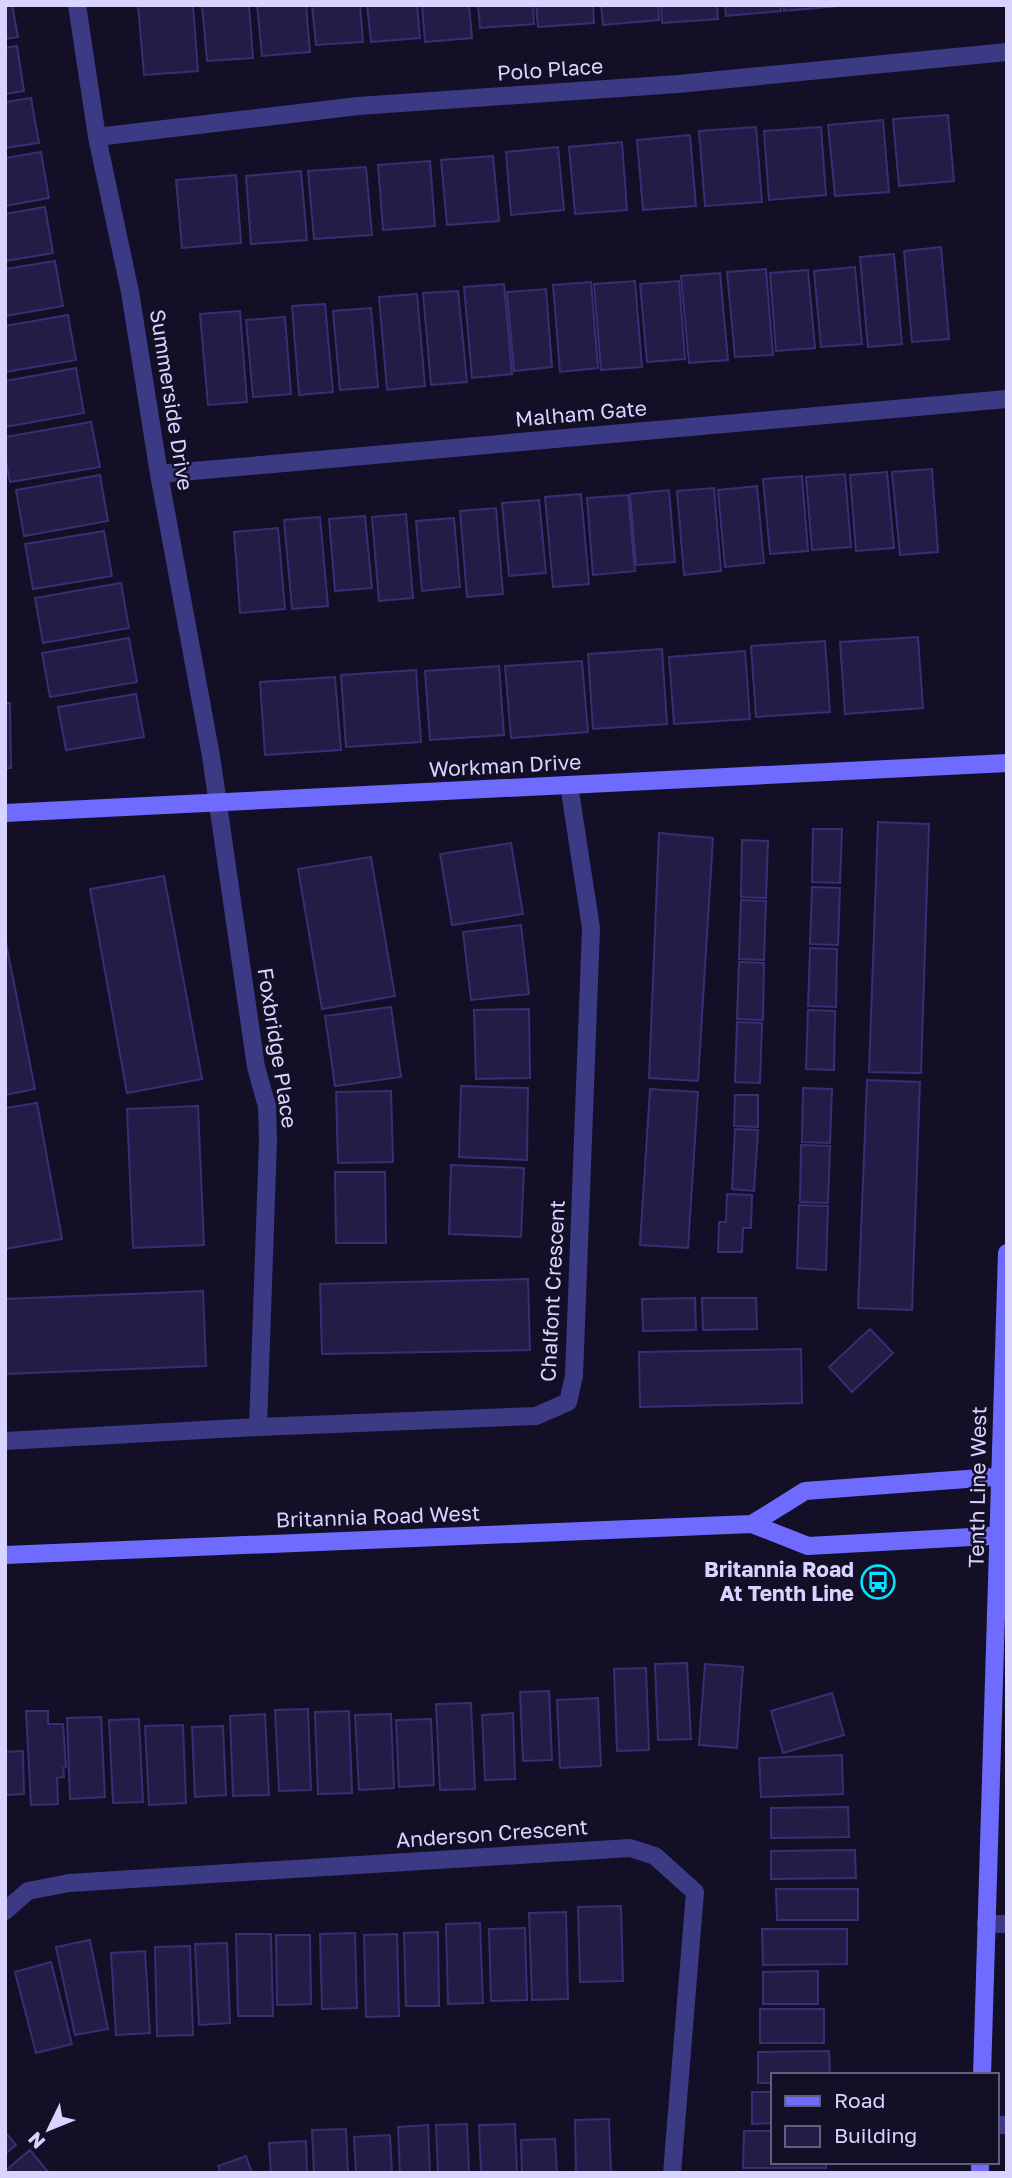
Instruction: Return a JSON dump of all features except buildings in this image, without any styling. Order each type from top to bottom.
[{"type":"street","name":"Summerside Drive","points":[[77,5],[97,137],[130,292],[159,474],[219,803]]},
{"type":"street","name":"Polo Place","points":[[97,137],[358,106],[678,83],[1007,52]]},
{"type":"street","name":"Malham Gate","points":[[159,474],[1007,399]]},
{"type":"street","name":"Workman Drive","points":[[5,813],[1007,764]]},
{"type":"street","name":"Chalfont Crescent","points":[[5,1441],[536,1416],[568,1402],[574,1376],[591,928],[569,785]]},
{"type":"street","name":"Foxbridge Place","points":[[219,803],[256,1067],[267,1106],[268,1154],[258,1427]]},
{"type":"street","name":"Tenth Line West","points":[[982,2073],[986,1924],[1000,1723],[1007,1253]]},
{"type":"street","name":"Britannia Road West","points":[[752,1524],[805,1491],[1004,1477]]},
{"type":"street","name":"Britannia Road West","points":[[5,1555],[752,1524],[808,1546],[1003,1535]]},
{"type":"street","name":"Anderson Crescent","points":[[5,1911],[27,1891],[69,1884],[630,1848],[655,1856],[695,1892],[672,2173]]},
{"type":"street","points":[[986,1924],[1007,1924]]},
{"type":"place","name":"Britannia Road At Tenth Line","points":[[878,1582]]}]
